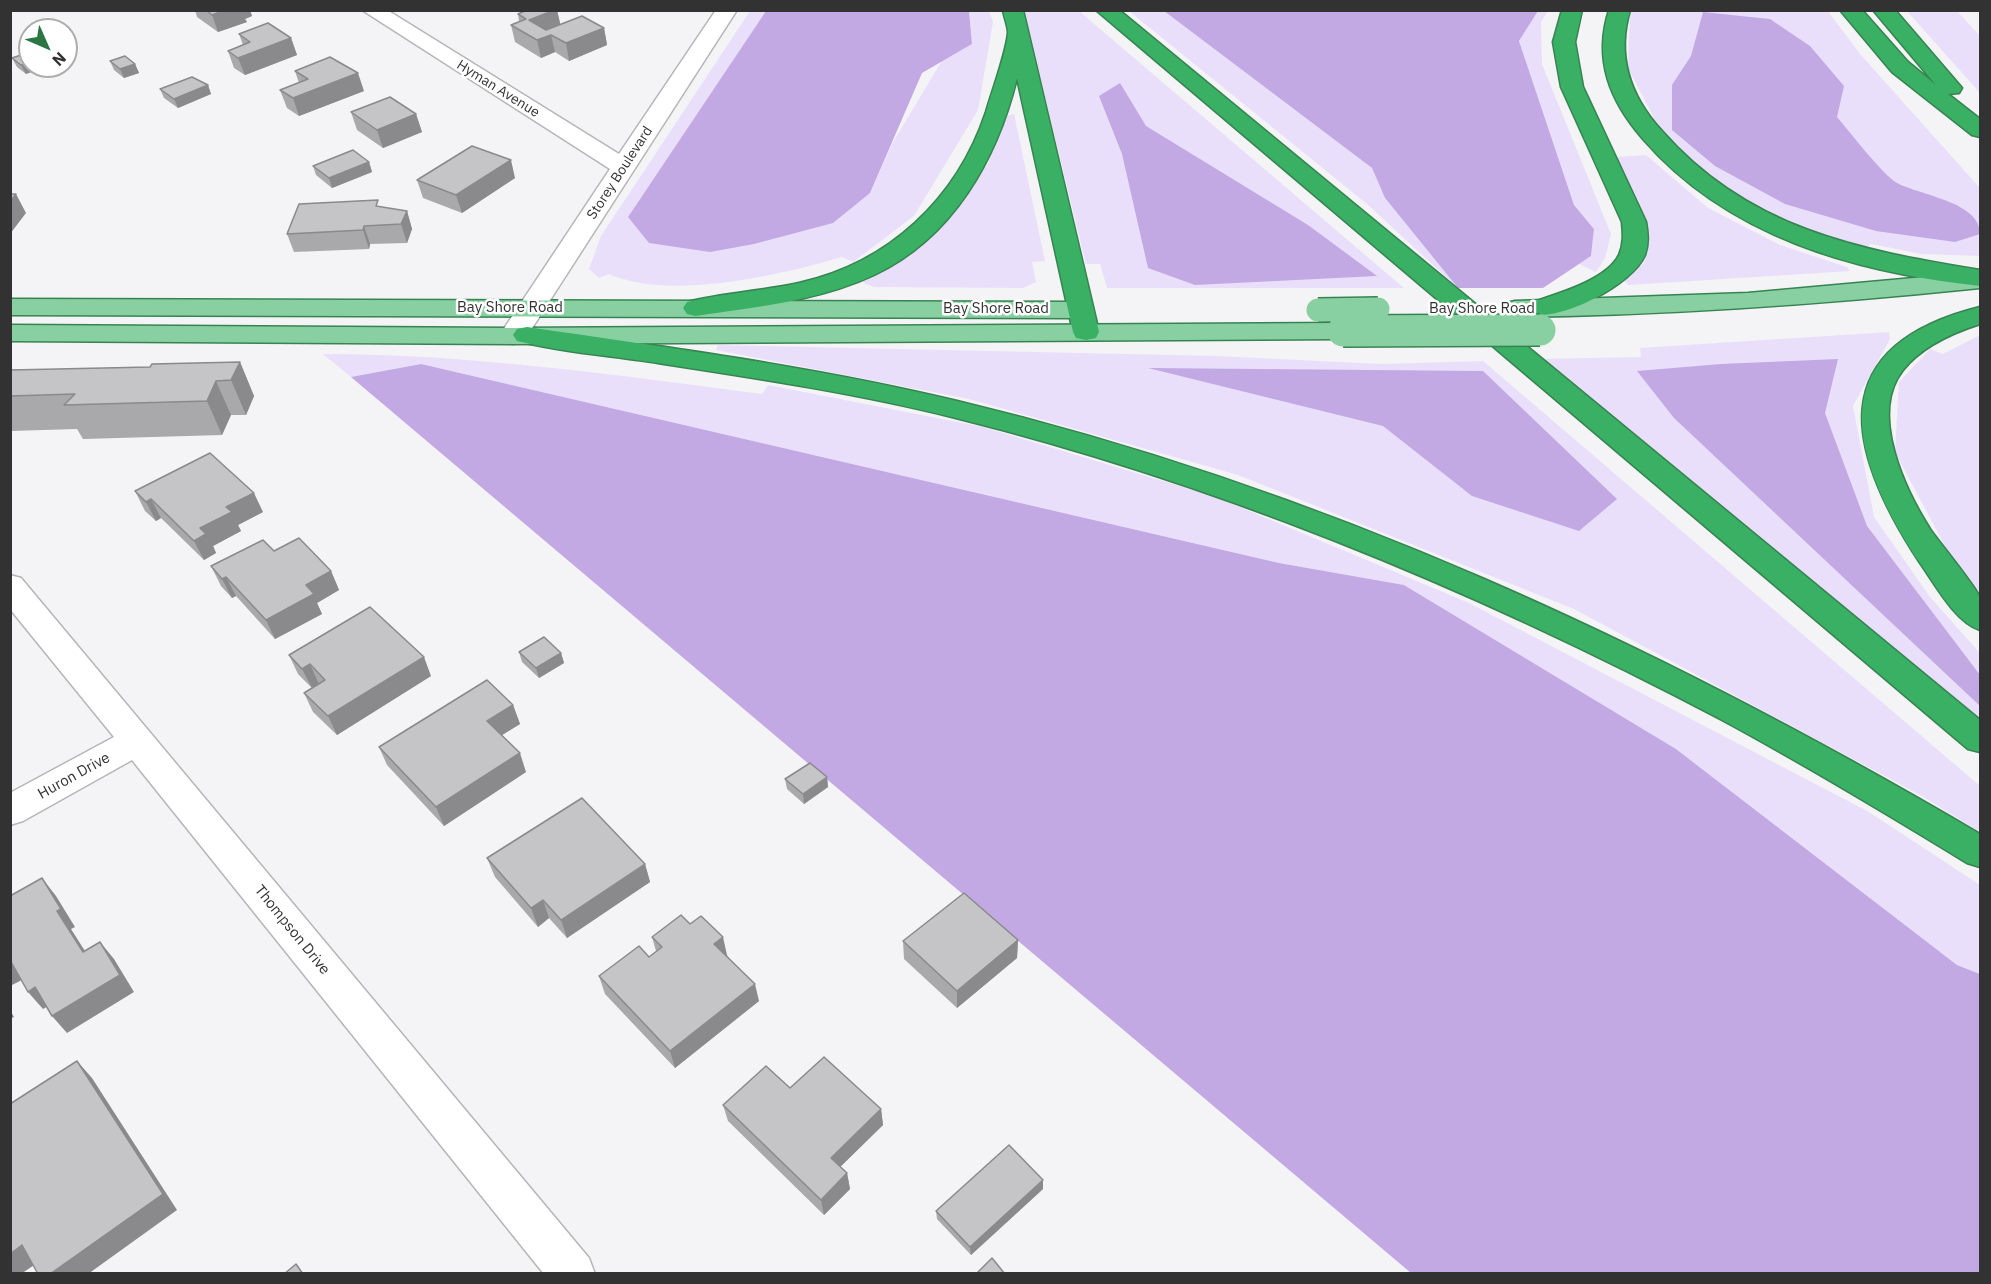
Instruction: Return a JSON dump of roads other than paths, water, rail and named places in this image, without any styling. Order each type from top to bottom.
[{"type":"highway","points":[[1013,10],[1084,321]]},
{"type":"highway","points":[[1106,10],[1980,739]]},
{"type":"highway","points":[[1541,319],[1611,278],[1631,259],[1636,247],[1637,233],[1634,222],[1572,87],[1564,42],[1572,10]]},
{"type":"highway","points":[[1620,10],[1615,22],[1611,50],[1613,65],[1625,98],[1650,134],[1671,158],[1713,194],[1766,224],[1834,250],[1895,265],[1980,279]]},
{"type":"highway","points":[[1850,10],[1900,67],[1980,130]]},
{"type":"highway","points":[[1883,10],[1980,121]]},
{"type":"highway","points":[[696,308],[826,283],[870,268],[907,245],[948,201],[976,158],[994,120],[1017,35]]},
{"type":"highway","points":[[1980,315],[1935,332],[1903,353],[1886,374],[1880,387],[1875,416],[1881,456],[1900,502],[1931,555],[1980,618]]},
{"type":"highway","points":[[524,326],[933,404],[1155,464],[1269,503],[1420,562],[1599,642],[1791,742],[1980,852]]},
{"type":"main road","name":"Bay Shore Road","points":[[10,307],[524,326],[696,308],[1343,330],[1541,319],[1804,297],[1980,279]]},
{"type":"main road","name":"Bay Shore Road","points":[[16,335],[524,326],[1084,321],[1318,310],[1515,309],[1541,319],[1812,317],[1980,301]]},
{"type":"street","name":"Hyman Avenue","points":[[372,10],[623,167]]},
{"type":"street","name":"Storey Boulevard","points":[[524,326],[623,167],[727,10]]},
{"type":"street","name":"Thompson Drive","points":[[10,586],[573,1274]]},
{"type":"street","name":"Huron Drive","points":[[10,811],[137,741]]}]
